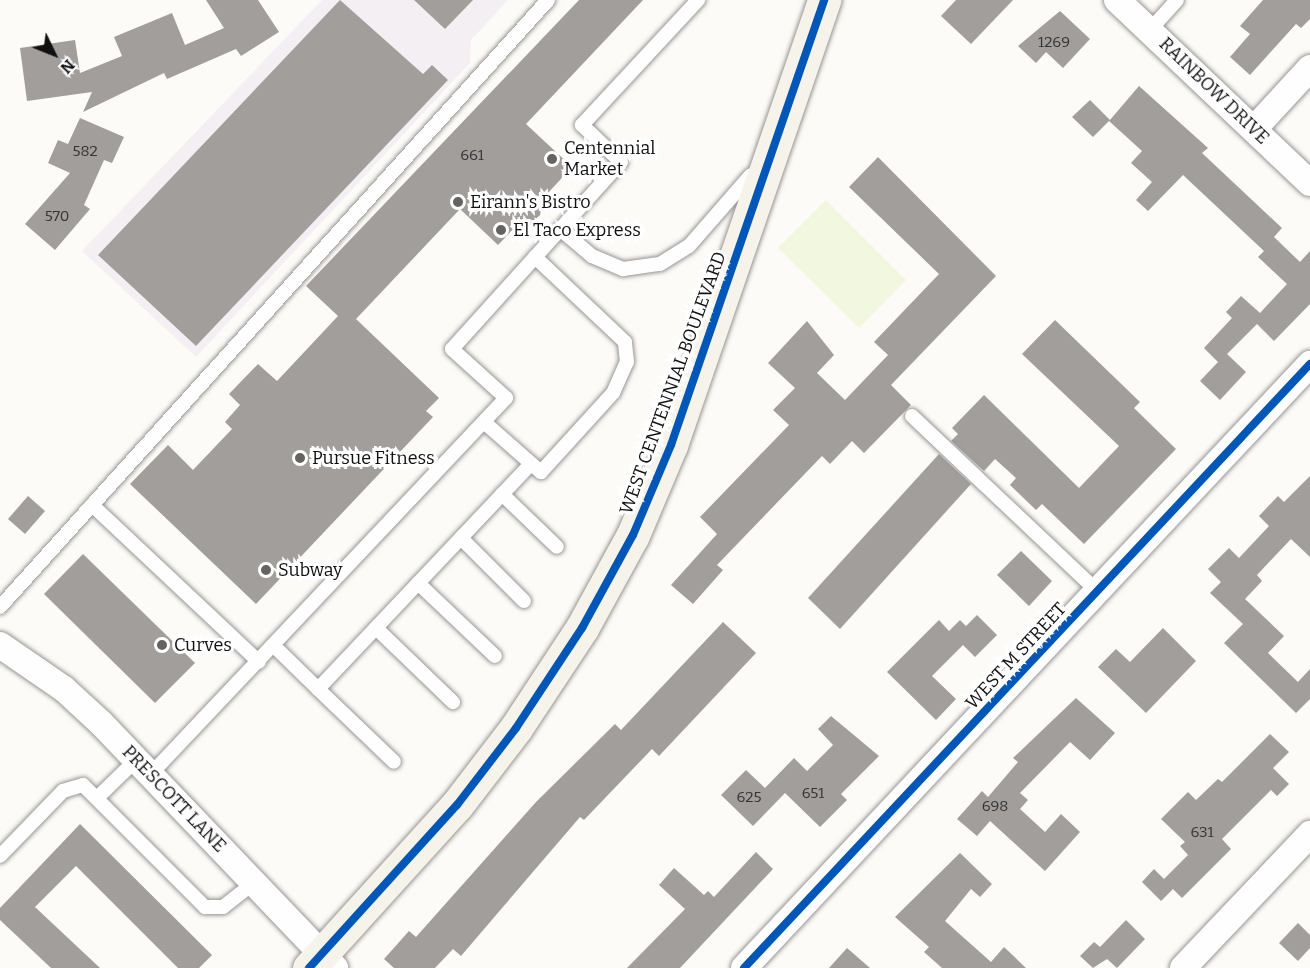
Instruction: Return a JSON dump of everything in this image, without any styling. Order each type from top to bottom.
[{"type":"main road","name":"WEST CENTENNIAL BOULEVARD","points":[[323,963],[458,805],[582,628],[633,535],[671,445],[824,0]]},
{"type":"street","name":"RAINBOW DRIVE","points":[[1117,0],[1310,183]]},
{"type":"street","points":[[1254,129],[1310,68]]},
{"type":"street","name":"WEST M STREET","points":[[744,968],[1310,364]]},
{"type":"street","name":"PRESCOTT LANE","points":[[0,645],[64,688],[255,882],[323,963]]},
{"type":"street","points":[[1183,968],[1310,834]]},
{"type":"lane","points":[[0,607],[548,0]]},
{"type":"lane","points":[[96,798],[142,769],[259,662],[506,398],[452,349],[621,162],[582,125],[698,0]]},
{"type":"lane","points":[[1150,30],[1177,0]]},
{"type":"lane","points":[[560,229],[592,256],[623,269],[660,264],[690,246],[733,201],[777,139]]},
{"type":"lane","points":[[318,689],[502,494],[536,468],[613,393],[627,362],[625,342],[591,307],[535,257]]},
{"type":"lane","points":[[912,416],[1097,591]]},
{"type":"lane","points":[[484,422],[536,468]]},
{"type":"lane","points":[[502,494],[557,547]]},
{"type":"lane","points":[[92,505],[259,662]]},
{"type":"lane","points":[[461,538],[524,601]]},
{"type":"lane","points":[[418,583],[495,656]]},
{"type":"lane","points":[[376,628],[453,702]]},
{"type":"lane","points":[[274,646],[394,762]]},
{"type":"lane","points":[[0,856],[63,792],[83,785],[205,908],[223,907],[255,882]]},
{"type":"shaded area","points":[[322,0],[508,0],[471,40],[470,63],[196,357],[82,251]]},
{"type":"green space","points":[[826,200],[906,280],[859,328],[778,248]]},
{"type":"building","points":[[206,0],[258,0],[279,32],[241,56],[236,49],[167,79],[164,73],[83,112],[92,92],[27,101],[20,48],[75,40],[80,73],[122,56],[114,37],[172,13],[185,45],[224,28]]},
{"type":"building","points":[[340,0],[423,74],[432,65],[448,80],[196,346],[98,255]]},
{"type":"building","points":[[414,0],[473,0],[445,29]]},
{"type":"building","points":[[579,0],[643,0],[526,124],[572,167],[547,194],[553,201],[530,226],[523,219],[498,245],[460,209],[356,319],[439,398],[426,411],[433,417],[256,604],[130,484],[168,445],[193,470],[232,429],[225,422],[240,405],[229,394],[258,364],[277,381],[338,316],[306,286]]},
{"type":"building","points":[[956,0],[1013,0],[971,44],[941,16]]},
{"type":"building","points":[[1263,0],[1310,0],[1310,19],[1301,28],[1296,24],[1250,75],[1230,57],[1250,34],[1240,26]]},
{"type":"building","points":[[1060,11],[1090,39],[1063,68],[1046,52],[1036,63],[1018,46]]},
{"type":"building","points":[[1139,86],[1208,148],[1202,153],[1282,228],[1274,237],[1300,262],[1310,251],[1310,304],[1274,341],[1257,324],[1227,354],[1246,372],[1220,400],[1200,381],[1218,362],[1204,348],[1232,318],[1226,312],[1241,296],[1260,313],[1287,284],[1258,257],[1264,251],[1183,175],[1148,211],[1136,200],[1152,182],[1131,163],[1142,151],[1109,121],[1093,137],[1072,117],[1090,100],[1110,120]]},
{"type":"building","points":[[80,118],[124,137],[112,163],[104,160],[84,205],[90,209],[55,250],[25,224],[70,173],[48,163],[58,140],[68,144]]},
{"type":"building","points":[[878,157],[996,276],[891,385],[911,405],[864,453],[852,441],[830,464],[822,456],[717,565],[723,570],[693,604],[671,585],[717,534],[700,517],[789,425],[773,410],[795,388],[768,363],[807,321],[834,355],[817,373],[845,400],[888,355],[874,342],[939,274],[849,187]]},
{"type":"building","points":[[1055,320],[1140,402],[1134,408],[1176,449],[1084,544],[1042,504],[1036,510],[1010,485],[1016,478],[995,459],[984,471],[951,441],[958,434],[952,428],[984,395],[1079,488],[1119,446],[1022,354]]},
{"type":"building","points":[[939,454],[971,484],[840,629],[808,598]]},
{"type":"building","points":[[1310,476],[1310,557],[1291,539],[1257,575],[1262,581],[1245,599],[1284,636],[1268,653],[1298,682],[1310,669],[1310,699],[1296,713],[1224,643],[1243,624],[1210,593],[1221,582],[1208,569],[1229,548],[1239,558],[1269,526],[1259,516],[1278,496],[1284,502]]},
{"type":"building","points":[[28,496],[45,511],[25,534],[8,519]]},
{"type":"building","points":[[1021,551],[1052,581],[1029,606],[997,575]]},
{"type":"building","points":[[83,554],[195,663],[155,703],[44,594]]},
{"type":"building","points":[[977,615],[997,635],[975,657],[963,645],[932,676],[956,699],[936,720],[887,672],[939,620],[949,631],[960,620],[966,626]]},
{"type":"building","points":[[723,622],[756,653],[659,756],[652,749],[584,820],[580,817],[461,956],[453,949],[435,968],[394,968],[384,959],[409,931],[416,937],[536,802],[615,724],[621,730]]},
{"type":"building","points":[[1163,628],[1196,661],[1146,713],[1098,667],[1116,649],[1130,662]]},
{"type":"building","points":[[1076,698],[1115,733],[1090,760],[1070,742],[1020,793],[1028,800],[1020,809],[1045,832],[1061,814],[1080,832],[1045,871],[990,821],[977,836],[957,819],[982,791],[988,797],[1018,762],[1013,758]]},
{"type":"building","points":[[831,716],[879,756],[841,794],[847,800],[820,827],[785,793],[753,826],[721,795],[746,770],[765,788],[794,758],[807,771],[833,745],[818,729]]},
{"type":"building","points":[[1270,734],[1289,752],[1273,768],[1289,784],[1277,796],[1271,790],[1222,839],[1231,849],[1182,898],[1173,889],[1161,901],[1142,882],[1154,869],[1164,879],[1188,855],[1180,846],[1185,842],[1161,819],[1188,792],[1196,800],[1218,779],[1222,782]]},
{"type":"building","points":[[80,824],[212,955],[199,968],[178,968],[76,866],[35,907],[100,968],[51,968],[0,920],[0,908]]},
{"type":"building","points":[[756,852],[773,869],[680,968],[627,968],[685,909],[659,885],[674,868],[704,895],[708,891],[714,897]]},
{"type":"building","points":[[960,853],[992,884],[980,897],[971,889],[945,921],[991,962],[1004,947],[1026,968],[942,968],[924,952],[929,947],[895,917]]},
{"type":"building","points":[[1126,920],[1145,939],[1117,968],[1107,959],[1093,968],[1080,956],[1094,942],[1100,947]]},
{"type":"building","points":[[1298,923],[1310,935],[1310,948],[1298,961],[1279,943]]},
{"type":"building","points":[[847,948],[870,968],[829,968]]},
{"type":"cycle path","points":[[309,968],[457,805],[516,728],[582,628],[633,535],[671,445],[824,0]]},
{"type":"cycle path","points":[[744,968],[1310,364]]},
{"type":"place","name":"Centennial Market","points":[[552,159]]},
{"type":"place","name":"Eirann's Bistro","points":[[458,202]]},
{"type":"place","name":"El Taco Express","points":[[501,230]]},
{"type":"place","name":"Pursue Fitness","points":[[300,458]]},
{"type":"place","name":"Subway","points":[[266,570]]},
{"type":"place","name":"Curves","points":[[162,645]]}]
